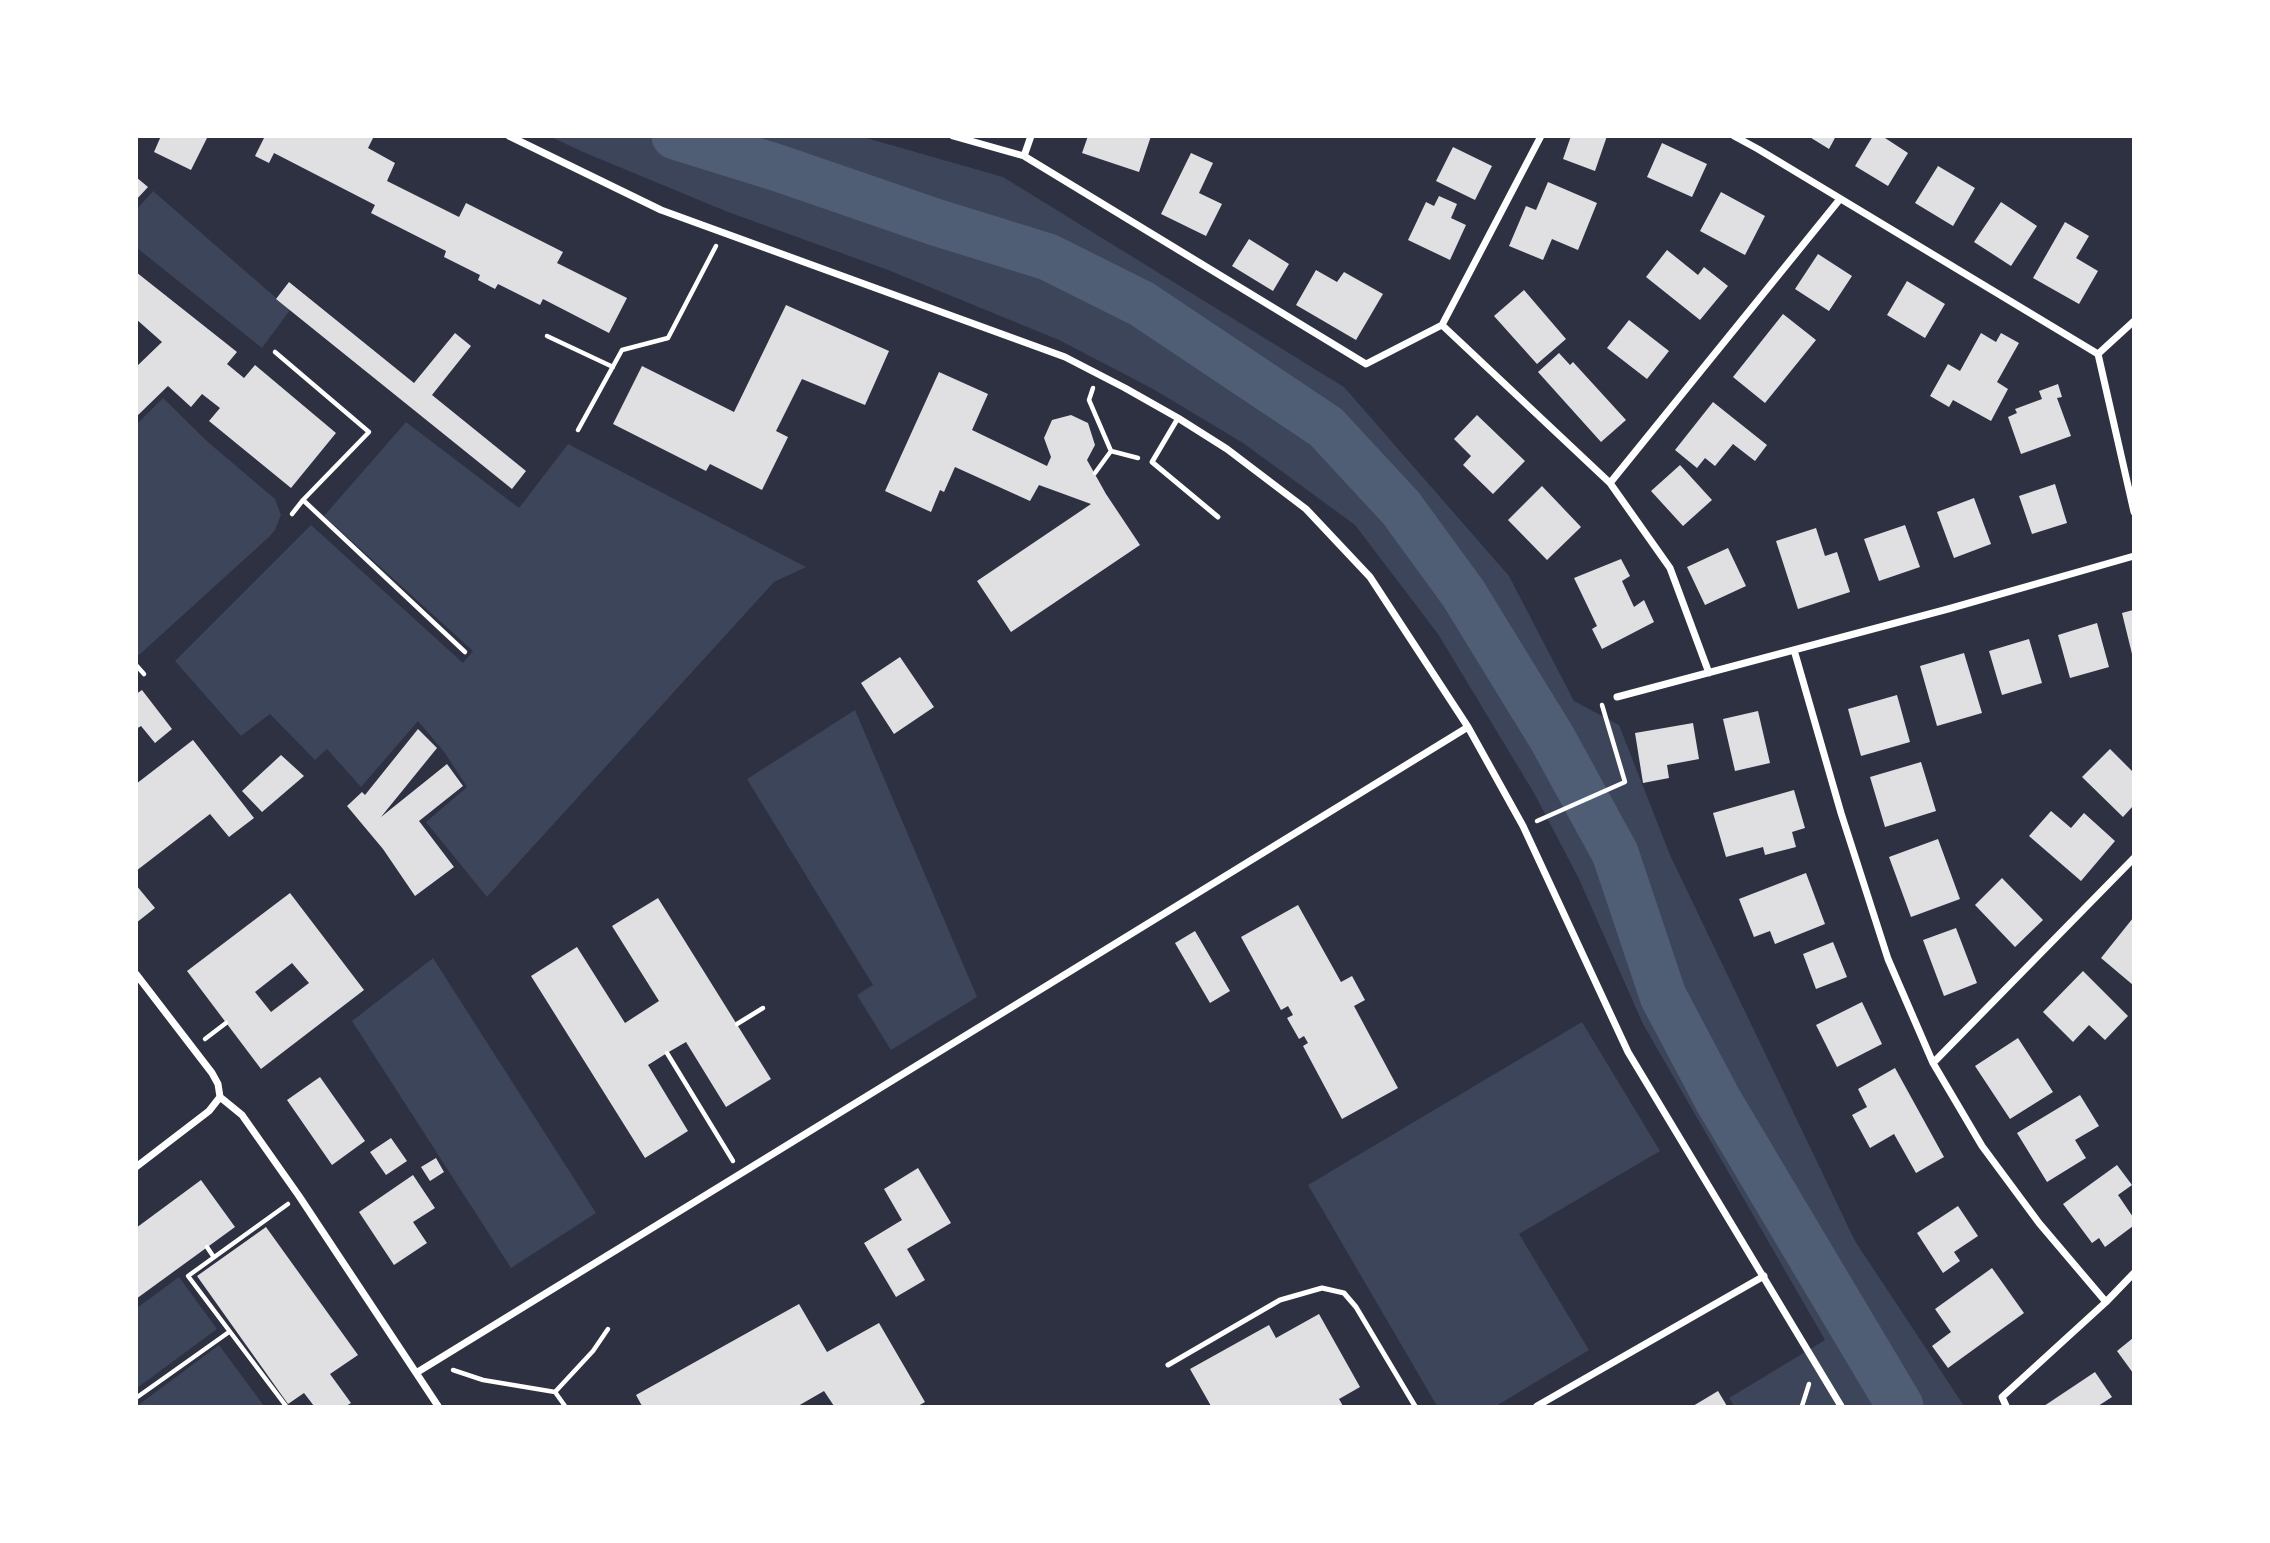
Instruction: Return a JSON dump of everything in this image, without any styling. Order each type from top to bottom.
[{"type":"street","points":[[509,136],[661,210],[1065,357],[1178,418],[1227,449],[1306,509],[1370,577],[1468,727],[1523,826],[1629,1052],[1841,1406]]},
{"type":"street","points":[[953,136],[1024,156],[1366,364],[1443,325],[1541,136]]},
{"type":"street","points":[[1024,156],[1031,136]]},
{"type":"street","points":[[1734,136],[2098,354],[2133,512]]},
{"type":"street","points":[[1610,483],[1840,199]]},
{"type":"street","points":[[2098,354],[2133,321]]},
{"type":"street","points":[[1443,325],[1610,483],[1670,568],[1709,673]]},
{"type":"street","points":[[1617,697],[2133,556]]},
{"type":"street","points":[[1794,650],[1841,813],[1888,959],[1933,1063],[1982,1146],[2039,1223],[2106,1302]]},
{"type":"street","points":[[416,1373],[1468,727]]},
{"type":"street","points":[[1933,1063],[2133,858]]},
{"type":"street","points":[[136,974],[218,1084],[219,1097],[209,1111],[136,1167]]},
{"type":"street","points":[[219,1097],[242,1115],[438,1406]]},
{"type":"street","points":[[2006,1406],[2002,1397],[2106,1302],[2133,1273]]},
{"type":"street","points":[[1537,1406],[1764,1276]]},
{"type":"lane","points":[[1178,418],[1152,462],[1218,517]]},
{"type":"lane","points":[[1168,1364],[1280,1300],[1322,1288],[1344,1293],[1356,1307],[1415,1406]]},
{"type":"path","points":[[578,430],[622,350],[668,338],[708,262]]},
{"type":"path","points":[[547,336],[613,367]]},
{"type":"path","points":[[275,352],[369,432],[292,514]]},
{"type":"path","points":[[1099,374],[1088,400],[1111,451]]},
{"type":"path","points":[[1111,451],[1152,462]]},
{"type":"path","points":[[1095,473],[1111,451]]},
{"type":"path","points":[[303,500],[465,653]]},
{"type":"path","points":[[136,665],[144,674]]},
{"type":"path","points":[[1552,815],[1625,782],[1601,703],[1617,697]]},
{"type":"path","points":[[737,1024],[763,1008]]},
{"type":"path","points":[[194,1049],[226,1023]]},
{"type":"path","points":[[667,1053],[740,1174]]},
{"type":"path","points":[[286,1406],[188,1276],[299,1196]]},
{"type":"path","points":[[207,1247],[213,1256]]},
{"type":"path","points":[[555,1392],[593,1351],[608,1329]]},
{"type":"path","points":[[136,1398],[229,1332]]},
{"type":"path","points":[[432,1363],[483,1380],[555,1392],[565,1406]]},
{"type":"shaded area","points":[[551,137],[863,137],[1003,177],[1344,387],[1509,576],[1574,701],[1619,725],[1670,855],[1855,1241],[1964,1406],[1734,1406],[1729,1398],[1825,1340],[1643,1024],[1579,879],[1534,793],[1438,634],[1355,525],[1243,443],[1153,389],[1059,340],[888,270],[728,212]]},
{"type":"shaded area","points":[[153,191],[290,310],[262,348],[137,248],[137,209]]},
{"type":"shaded area","points":[[163,398],[209,443],[275,499],[281,515],[269,537],[139,655],[136,653],[137,424]]},
{"type":"shaded area","points":[[406,422],[519,508],[568,444],[806,567],[774,582],[487,897],[426,822],[467,787],[445,753],[418,721],[361,787],[327,749],[315,760],[270,714],[241,736],[175,661],[311,525],[463,663],[473,651],[324,516]]},
{"type":"shaded area","points":[[855,710],[977,997],[891,1050],[857,995],[873,985],[747,779]]},
{"type":"shaded area","points":[[433,958],[596,1213],[511,1268],[352,1021]]},
{"type":"shaded area","points":[[1582,1022],[1660,1151],[1519,1234],[1589,1350],[1496,1406],[1437,1406],[1308,1185]]},
{"type":"shaded area","points":[[179,1277],[217,1329],[137,1388],[137,1308]]},
{"type":"shaded area","points":[[219,1345],[264,1406],[137,1406]]},
{"type":"building","points":[[161,136],[208,136],[191,170],[154,152]]},
{"type":"building","points":[[265,136],[374,136],[368,148],[395,163],[387,181],[459,217],[466,203],[563,252],[557,263],[627,298],[609,333],[543,299],[540,305],[498,284],[495,289],[478,280],[480,275],[444,257],[446,251],[371,213],[375,205],[274,153],[269,163],[255,156]]},
{"type":"building","points":[[1088,136],[1151,136],[1139,172],[1082,153]]},
{"type":"building","points":[[1571,136],[1607,136],[1595,171],[1563,159]]},
{"type":"building","points":[[1808,136],[1836,136],[1829,149]]},
{"type":"building","points":[[1873,136],[1882,136],[1908,153],[1888,186],[1855,166]]},
{"type":"building","points":[[1662,143],[1707,164],[1692,197],[1647,177]]},
{"type":"building","points":[[1453,147],[1492,166],[1475,200],[1436,181]]},
{"type":"building","points":[[1191,153],[1213,163],[1199,193],[1222,204],[1206,236],[1161,214]]},
{"type":"building","points":[[1938,166],[1975,188],[1953,226],[1915,203]]},
{"type":"building","points":[[136,177],[148,187],[136,200]]},
{"type":"building","points":[[1548,182],[1597,203],[1578,250],[1552,239],[1543,260],[1509,246],[1526,206],[1536,210]]},
{"type":"building","points":[[1721,192],[1765,216],[1745,255],[1700,231]]},
{"type":"building","points":[[1439,196],[1457,204],[1451,218],[1466,225],[1450,260],[1408,240],[1426,202],[1434,206]]},
{"type":"building","points":[[2001,202],[2037,226],[2011,266],[1974,242]]},
{"type":"building","points":[[2065,222],[2089,236],[2076,258],[2098,271],[2079,304],[2033,278]]},
{"type":"building","points":[[1249,239],[1289,264],[1273,291],[1232,266]]},
{"type":"building","points":[[1667,250],[1698,275],[1704,267],[1728,286],[1700,320],[1646,277]]},
{"type":"building","points":[[1818,254],[1852,276],[1829,311],[1795,289]]},
{"type":"building","points":[[1316,270],[1337,282],[1344,272],[1383,294],[1356,340],[1296,305]]},
{"type":"building","points":[[136,272],[237,352],[227,364],[244,378],[255,365],[336,433],[291,488],[209,421],[220,408],[202,394],[191,407],[168,386],[136,417],[136,367],[162,342],[136,319]]},
{"type":"building","points":[[1907,281],[1945,304],[1925,338],[1887,315]]},
{"type":"building","points":[[289,282],[414,383],[455,333],[471,346],[432,395],[526,471],[512,489],[276,299]]},
{"type":"building","points":[[1524,290],[1566,339],[1537,364],[1494,316]]},
{"type":"building","points":[[786,305],[889,351],[865,405],[802,379],[776,431],[788,437],[762,490],[710,464],[706,471],[613,424],[642,366],[734,412]]},
{"type":"building","points":[[1783,314],[1816,340],[1765,403],[1733,377]]},
{"type":"building","points":[[1629,320],[1669,351],[1647,379],[1607,348]]},
{"type":"building","points":[[1981,333],[1996,342],[2001,333],[2019,343],[1997,382],[2008,389],[1991,421],[1953,400],[1949,407],[1930,396],[1948,364],[1960,371]]},
{"type":"building","points":[[1559,353],[1570,365],[1573,362],[1626,420],[1601,442],[1538,372]]},
{"type":"building","points":[[939,372],[988,394],[972,430],[1047,466],[1051,457],[1044,438],[1052,420],[1071,415],[1088,423],[1095,445],[1087,460],[1140,545],[1011,632],[977,581],[1091,504],[1039,485],[1030,501],[955,467],[944,492],[940,490],[931,512],[885,491]]},
{"type":"building","points":[[2058,384],[2062,397],[2057,398],[2071,436],[2021,454],[2008,417],[2017,413],[2015,409],[2042,399],[2039,391]]},
{"type":"building","points":[[1713,402],[1767,445],[1755,461],[1733,444],[1715,466],[1705,458],[1697,468],[1675,450]]},
{"type":"building","points":[[1477,415],[1525,461],[1493,494],[1463,465],[1471,456],[1454,439]]},
{"type":"building","points":[[1680,465],[1712,500],[1683,526],[1651,491]]},
{"type":"building","points":[[2055,484],[2067,523],[2032,534],[2019,496]]},
{"type":"building","points":[[1542,486],[1581,527],[1547,560],[1508,520]]},
{"type":"building","points":[[1974,498],[1991,544],[1954,558],[1937,512]]},
{"type":"building","points":[[1905,525],[1920,567],[1879,581],[1864,539]]},
{"type":"building","points":[[1816,528],[1825,556],[1837,552],[1850,592],[1798,609],[1776,541]]},
{"type":"building","points":[[1728,548],[1746,586],[1705,605],[1687,567]]},
{"type":"building","points":[[1621,559],[1630,576],[1622,581],[1634,607],[1644,600],[1654,622],[1602,649],[1592,629],[1597,626],[1574,578]]},
{"type":"building","points":[[2133,610],[2133,658],[2122,613]]},
{"type":"building","points":[[2097,623],[2109,667],[2070,678],[2058,635]]},
{"type":"building","points":[[2029,639],[2042,683],[2002,695],[1989,651]]},
{"type":"building","points":[[1964,653],[1982,713],[1937,726],[1920,666]]},
{"type":"building","points":[[900,657],[934,707],[894,734],[861,683]]},
{"type":"building","points":[[142,690],[172,729],[155,743],[141,726],[136,729],[136,694]]},
{"type":"building","points":[[1897,695],[1910,742],[1861,756],[1848,709]]},
{"type":"building","points":[[1758,711],[1770,763],[1735,771],[1723,719]]},
{"type":"building","points":[[1693,723],[1699,759],[1667,765],[1669,778],[1643,783],[1635,733]]},
{"type":"building","points":[[418,729],[437,748],[381,817],[447,764],[463,786],[419,821],[454,867],[415,896],[383,849],[347,806],[362,792],[365,795]]},
{"type":"building","points":[[193,740],[254,818],[229,837],[210,814],[136,871],[136,784]]},
{"type":"building","points":[[2110,749],[2133,772],[2133,806],[2123,817],[2082,777]]},
{"type":"building","points":[[281,755],[304,776],[262,812],[242,791]]},
{"type":"building","points":[[1921,762],[1936,811],[1885,827],[1870,777]]},
{"type":"building","points":[[1794,790],[1805,828],[1792,832],[1796,847],[1765,855],[1763,847],[1726,857],[1713,813]]},
{"type":"building","points":[[2051,811],[2071,828],[2084,813],[2115,841],[2081,881],[2029,836]]},
{"type":"building","points":[[1938,839],[1960,899],[1911,917],[1889,857]]},
{"type":"building","points":[[1806,873],[1825,924],[1775,944],[1770,931],[1754,937],[1739,899]]},
{"type":"building","points":[[2002,878],[2043,920],[2015,947],[1975,905]]},
{"type":"building","points":[[136,885],[155,908],[136,923]]},
{"type":"building","points":[[290,893],[364,990],[261,1069],[187,971]],"holes":[[[292,963],[309,983],[271,1012],[255,992]]]},
{"type":"building","points":[[658,898],[771,1079],[726,1107],[686,1042],[667,1053],[648,1065],[688,1131],[645,1158],[531,976],[577,947],[625,1023],[659,1001],[612,926]]},
{"type":"building","points":[[1298,905],[1341,982],[1352,976],[1365,1000],[1354,1006],[1398,1088],[1342,1119],[1303,1046],[1308,1043],[1304,1036],[1299,1039],[1287,1018],[1293,1015],[1288,1006],[1281,1010],[1241,937]]},
{"type":"building","points":[[2133,918],[2133,985],[2101,958]]},
{"type":"building","points":[[1956,928],[1977,983],[1944,996],[1923,940]]},
{"type":"building","points":[[1195,931],[1230,991],[1210,1003],[1175,943]]},
{"type":"building","points":[[1833,942],[1847,977],[1816,989],[1803,954]]},
{"type":"building","points":[[2083,971],[2128,1016],[2105,1040],[2089,1025],[2073,1042],[2043,1012]]},
{"type":"building","points":[[1862,1002],[1882,1044],[1837,1067],[1816,1025]]},
{"type":"building","points":[[2018,1038],[2053,1092],[2010,1119],[1975,1066]]},
{"type":"building","points":[[1895,1068],[1944,1157],[1916,1173],[1894,1134],[1870,1148],[1852,1115],[1867,1107],[1858,1089]]},
{"type":"building","points":[[320,1077],[365,1141],[332,1165],[287,1100]]},
{"type":"building","points":[[2080,1095],[2099,1126],[2075,1140],[2086,1158],[2047,1182],[2017,1133]]},
{"type":"building","points":[[391,1138],[407,1161],[386,1175],[370,1152]]},
{"type":"building","points":[[436,1158],[444,1172],[430,1181],[421,1167]]},
{"type":"building","points":[[2117,1165],[2132,1185],[2118,1195],[2133,1217],[2133,1226],[2105,1247],[2099,1238],[2092,1243],[2063,1204]]},
{"type":"building","points":[[918,1168],[951,1223],[907,1249],[925,1280],[896,1297],[864,1243],[902,1220],[884,1189]]},
{"type":"building","points":[[413,1175],[435,1208],[413,1222],[427,1243],[394,1265],[359,1212]]},
{"type":"building","points":[[201,1180],[235,1227],[136,1299],[136,1228]]},
{"type":"building","points":[[1958,1206],[1978,1236],[1954,1252],[1960,1261],[1943,1273],[1917,1233]]},
{"type":"building","points":[[266,1227],[358,1355],[330,1374],[351,1403],[346,1406],[314,1406],[304,1393],[288,1404],[197,1276]]},
{"type":"building","points":[[1992,1268],[2024,1313],[1948,1368],[1932,1346],[1951,1332],[1935,1309]]},
{"type":"building","points":[[799,1304],[827,1352],[879,1323],[925,1402],[918,1406],[834,1406],[824,1391],[798,1406],[642,1406],[636,1395]]},
{"type":"building","points":[[1319,1314],[1360,1387],[1339,1399],[1343,1406],[1211,1406],[1190,1369],[1269,1325],[1276,1338]]},
{"type":"building","points":[[2133,1338],[2133,1373],[2117,1351]]},
{"type":"building","points":[[2095,1372],[2112,1397],[2098,1406],[2044,1406]]},
{"type":"building","points":[[1718,1391],[1727,1406],[1693,1406]]},
{"type":"waterway","points":[[675,136],[1048,257],[1142,304],[1326,427],[1401,508],[1463,593],[1552,738],[1615,853],[1663,996],[1718,1100],[1900,1406]]}]
